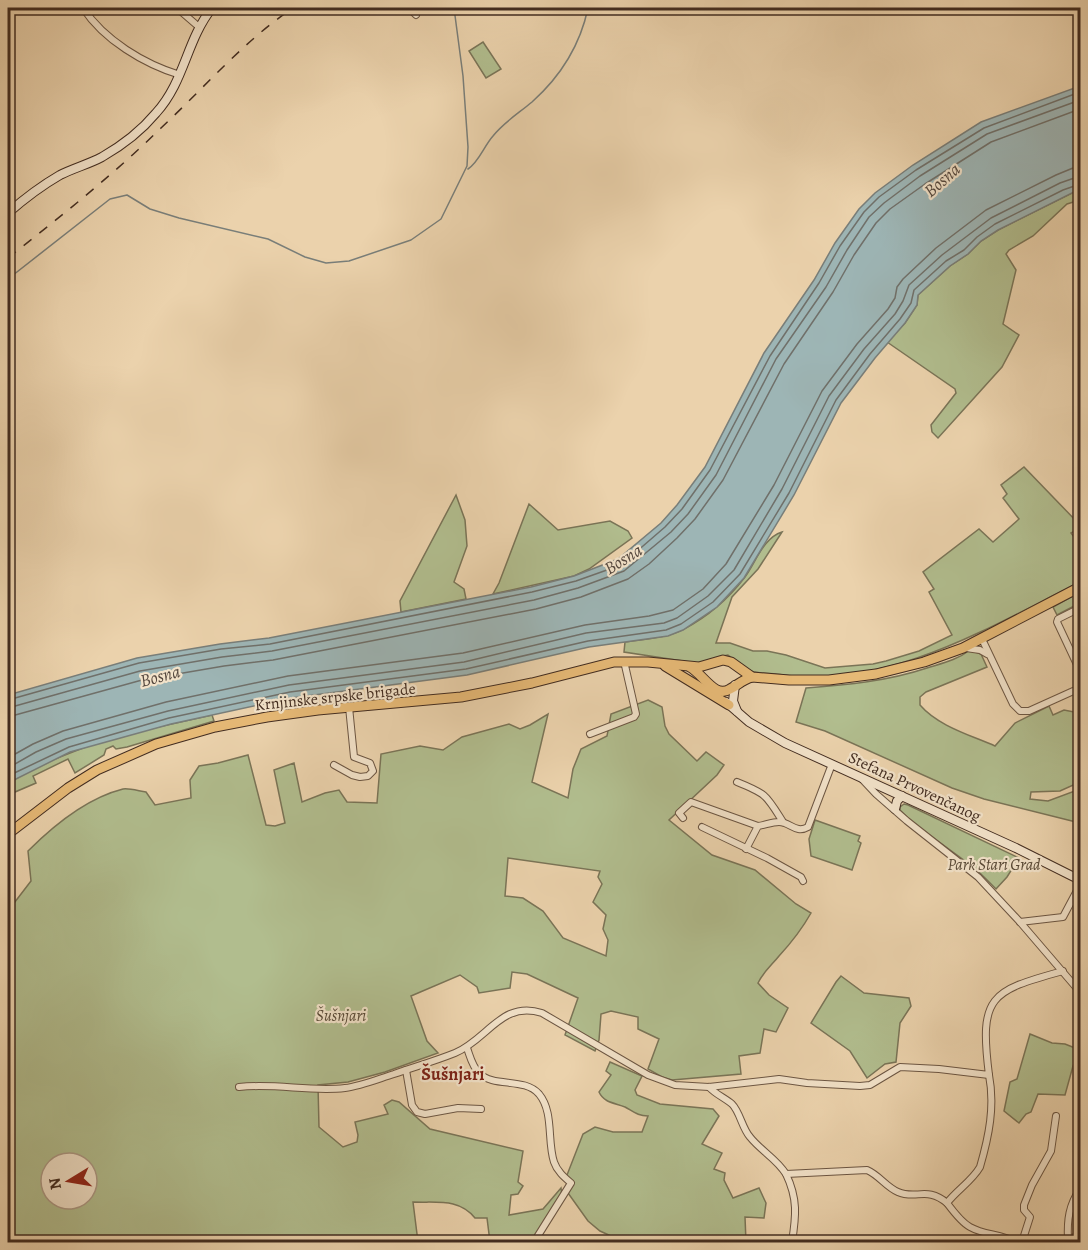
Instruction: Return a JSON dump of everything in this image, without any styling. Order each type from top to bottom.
[{"type":"main road","points":[[708,681],[707,670],[711,664],[723,660],[752,676],[808,680],[859,676],[908,667],[963,648],[1080,587]]},
{"type":"main road","name":"Krnjinske srpske brigade","points":[[8,834],[68,788],[97,770],[156,744],[216,727],[267,717],[461,697],[624,661],[690,667],[711,664]]},
{"type":"main road","points":[[657,663],[674,670],[729,705]]},
{"type":"main road","points":[[735,665],[738,674],[736,684]]},
{"type":"main road","points":[[690,667],[699,672],[715,690],[726,691],[752,676]]},
{"type":"street","points":[[82,8],[119,45],[150,63],[180,75]]},
{"type":"street","points":[[177,8],[199,27]]},
{"type":"street","points":[[8,213],[43,185],[83,164],[100,158],[137,133],[174,90],[199,27],[212,8]]},
{"type":"street","points":[[409,8],[416,15]]},
{"type":"street","points":[[1080,608],[1057,622],[1080,671]]},
{"type":"street","points":[[982,639],[1013,704],[1020,711],[1029,711],[1080,688]]},
{"type":"street","points":[[963,648],[980,650],[990,657]]},
{"type":"street","points":[[590,734],[634,717],[636,714],[624,661]]},
{"type":"street","points":[[736,684],[733,701],[739,714]]},
{"type":"street","name":"Stefana Prvovenčanog","points":[[715,690],[739,714],[785,743],[1080,880]]},
{"type":"street","points":[[334,765],[360,777],[368,777],[372,771],[370,763],[354,757],[349,708]]},
{"type":"street","points":[[737,783],[767,796],[783,822],[789,827],[803,830],[808,827],[832,764]]},
{"type":"street","points":[[860,777],[876,794],[978,877],[1080,992]]},
{"type":"street","points":[[887,790],[888,798],[895,810]]},
{"type":"street","points":[[895,810],[897,801],[902,796]]},
{"type":"street","points":[[683,818],[679,813],[691,802],[758,826],[783,822]]},
{"type":"street","points":[[746,849],[758,826]]},
{"type":"street","points":[[702,827],[778,863],[801,877],[803,881]]},
{"type":"street","points":[[1020,922],[1063,917],[1080,885]]},
{"type":"street","points":[[947,1203],[980,1167],[992,1113],[993,1101],[986,1029],[989,1008],[994,1000],[1020,982],[1063,971]]},
{"type":"street","points":[[239,1087],[275,1085],[327,1089],[347,1088],[467,1048],[507,1014],[530,1010],[542,1014],[654,1078],[675,1085],[709,1087],[779,1079],[860,1086],[870,1085],[900,1067],[989,1075]]},
{"type":"street","points":[[467,1048],[474,1066],[483,1076],[533,1089],[542,1099],[554,1162],[571,1183],[534,1242]]},
{"type":"street","points":[[406,1070],[412,1105],[417,1112],[425,1114],[458,1108],[481,1109]]},
{"type":"street","points":[[709,1087],[733,1105],[749,1137],[760,1149],[780,1164],[786,1174],[796,1205],[792,1242]]},
{"type":"street","points":[[1022,1242],[1030,1217],[1024,1210],[1024,1205],[1051,1151],[1056,1116]]},
{"type":"street","points":[[786,1174],[867,1170],[899,1193],[935,1194],[971,1228],[1004,1236],[1015,1242]]},
{"type":"street","points":[[1065,1241],[1070,1210],[1080,1189]]},
{"type":"street","points":[[1055,1242],[1080,1236]]},
{"type":"green space","points":[[483,42],[501,69],[486,78],[469,51]]},
{"type":"green space","points":[[1080,189],[1080,200],[1067,204],[1033,236],[1006,254],[1016,270],[1003,324],[1019,335],[1002,367],[938,438],[932,432],[931,425],[956,393],[955,389],[887,342],[905,323],[917,305],[918,295],[981,241],[998,230]]},
{"type":"green space","points":[[1024,467],[1080,525],[1080,528],[1071,533],[1080,545],[1080,582],[974,635],[937,651],[900,663],[862,672],[823,677],[755,672],[745,668],[728,655],[696,663],[624,652],[625,642],[677,632],[709,613],[739,585],[770,539],[782,532],[758,569],[732,597],[716,643],[730,643],[753,651],[786,655],[825,668],[873,664],[919,651],[952,635],[929,592],[934,589],[923,572],[979,529],[993,542],[1019,519],[1003,498],[1007,494],[1001,485]]},
{"type":"green space","points":[[456,495],[465,520],[467,546],[454,582],[464,589],[466,599],[401,612],[400,601]]},
{"type":"green space","points":[[529,504],[558,530],[610,521],[628,531],[632,538],[589,569],[574,576],[493,594]]},
{"type":"green space","points":[[1080,592],[1080,603],[1057,615],[1053,607]]},
{"type":"green space","points":[[970,650],[981,654],[987,667],[926,692],[920,697],[920,705],[945,724],[995,746],[1015,723],[1049,706],[1053,715],[1064,710],[1074,712],[1079,709],[1080,782],[1060,791],[1031,792],[1030,799],[1048,801],[1080,789],[1080,823],[984,799],[952,788],[825,731],[796,722],[806,688],[852,684],[897,676],[950,661]]},
{"type":"green space","points":[[648,700],[662,707],[665,726],[669,734],[697,761],[706,752],[724,765],[717,775],[669,820],[712,855],[755,870],[796,904],[811,913],[796,936],[758,983],[769,995],[788,1008],[776,1032],[764,1029],[760,1053],[739,1056],[741,1074],[672,1080],[662,1077],[648,1069],[659,1039],[638,1029],[638,1017],[611,1011],[601,1014],[599,1040],[595,1051],[565,1035],[578,998],[527,974],[512,972],[510,988],[479,993],[477,987],[460,975],[411,996],[427,1041],[438,1053],[385,1072],[348,1082],[318,1085],[319,1127],[343,1147],[357,1142],[355,1122],[388,1114],[384,1105],[392,1100],[399,1102],[430,1129],[523,1151],[518,1182],[523,1186],[518,1194],[511,1195],[509,1215],[543,1209],[561,1188],[562,1196],[533,1242],[490,1242],[487,1218],[475,1218],[455,1204],[413,1202],[418,1242],[8,1242],[8,929],[14,917],[8,911],[31,881],[28,851],[48,832],[71,814],[96,799],[123,789],[146,792],[155,805],[191,798],[190,780],[199,766],[248,755],[266,825],[275,826],[285,823],[274,770],[294,763],[302,802],[339,790],[347,802],[377,803],[381,754],[420,746],[443,750],[462,737],[509,724],[520,729],[548,714],[532,782],[568,798],[573,769],[581,749],[607,736],[611,714]],"holes":[[[508,858],[600,871],[598,877],[602,884],[593,902],[606,915],[603,929],[608,940],[606,956],[563,938],[543,911],[523,898],[505,896]]]},
{"type":"green space","points":[[212,715],[214,721],[127,747],[116,749],[113,746],[106,749],[104,755],[75,773],[68,759],[33,776],[36,783],[8,795],[8,783],[42,764],[88,746],[140,731]]},
{"type":"green space","name":"Park Stari Grad","points":[[904,804],[1019,858],[996,889],[976,869],[912,822],[900,810]]},
{"type":"green space","points":[[815,820],[860,836],[858,841],[861,843],[852,870],[811,856],[809,839]]},
{"type":"green space","points":[[841,976],[864,993],[909,998],[911,1006],[900,1023],[896,1062],[885,1064],[867,1078],[850,1051],[811,1023]]},
{"type":"green space","points":[[1030,1034],[1052,1043],[1065,1044],[1080,1050],[1065,1095],[1038,1094],[1031,1112],[1026,1114],[1019,1123],[1004,1111],[1010,1082],[1017,1079]]},
{"type":"green space","points":[[610,1062],[642,1076],[635,1090],[637,1095],[660,1104],[713,1109],[719,1116],[702,1144],[722,1153],[714,1169],[725,1173],[724,1180],[733,1198],[759,1188],[766,1203],[764,1218],[745,1217],[746,1242],[624,1242],[600,1231],[588,1221],[568,1193],[567,1175],[583,1134],[595,1127],[613,1132],[642,1132],[648,1116],[610,1102],[601,1096],[599,1092],[611,1075],[606,1071]]},
{"type":"water","name":"Bosna","points":[[1080,86],[1080,189],[998,230],[981,241],[918,295],[917,305],[905,323],[841,403],[794,495],[744,578],[717,607],[683,630],[668,636],[589,647],[467,675],[291,698],[171,724],[70,752],[8,783],[8,695],[137,658],[269,638],[531,587],[574,576],[618,559],[661,523],[705,467],[764,353],[859,209],[875,193],[913,165],[981,122]]},
{"type":"waterway","points":[[8,279],[110,199],[127,195],[150,209],[268,239],[305,257],[326,263],[349,261],[411,240],[441,219],[467,166],[468,147],[463,76],[454,8]]},
{"type":"waterway","points":[[468,169],[497,131],[552,82],[574,48],[588,8]]},
{"type":"railway","points":[[8,258],[124,162],[241,49],[293,8]]},
{"type":"district","name":"Šušnjari","points":[[453,1074]]}]
